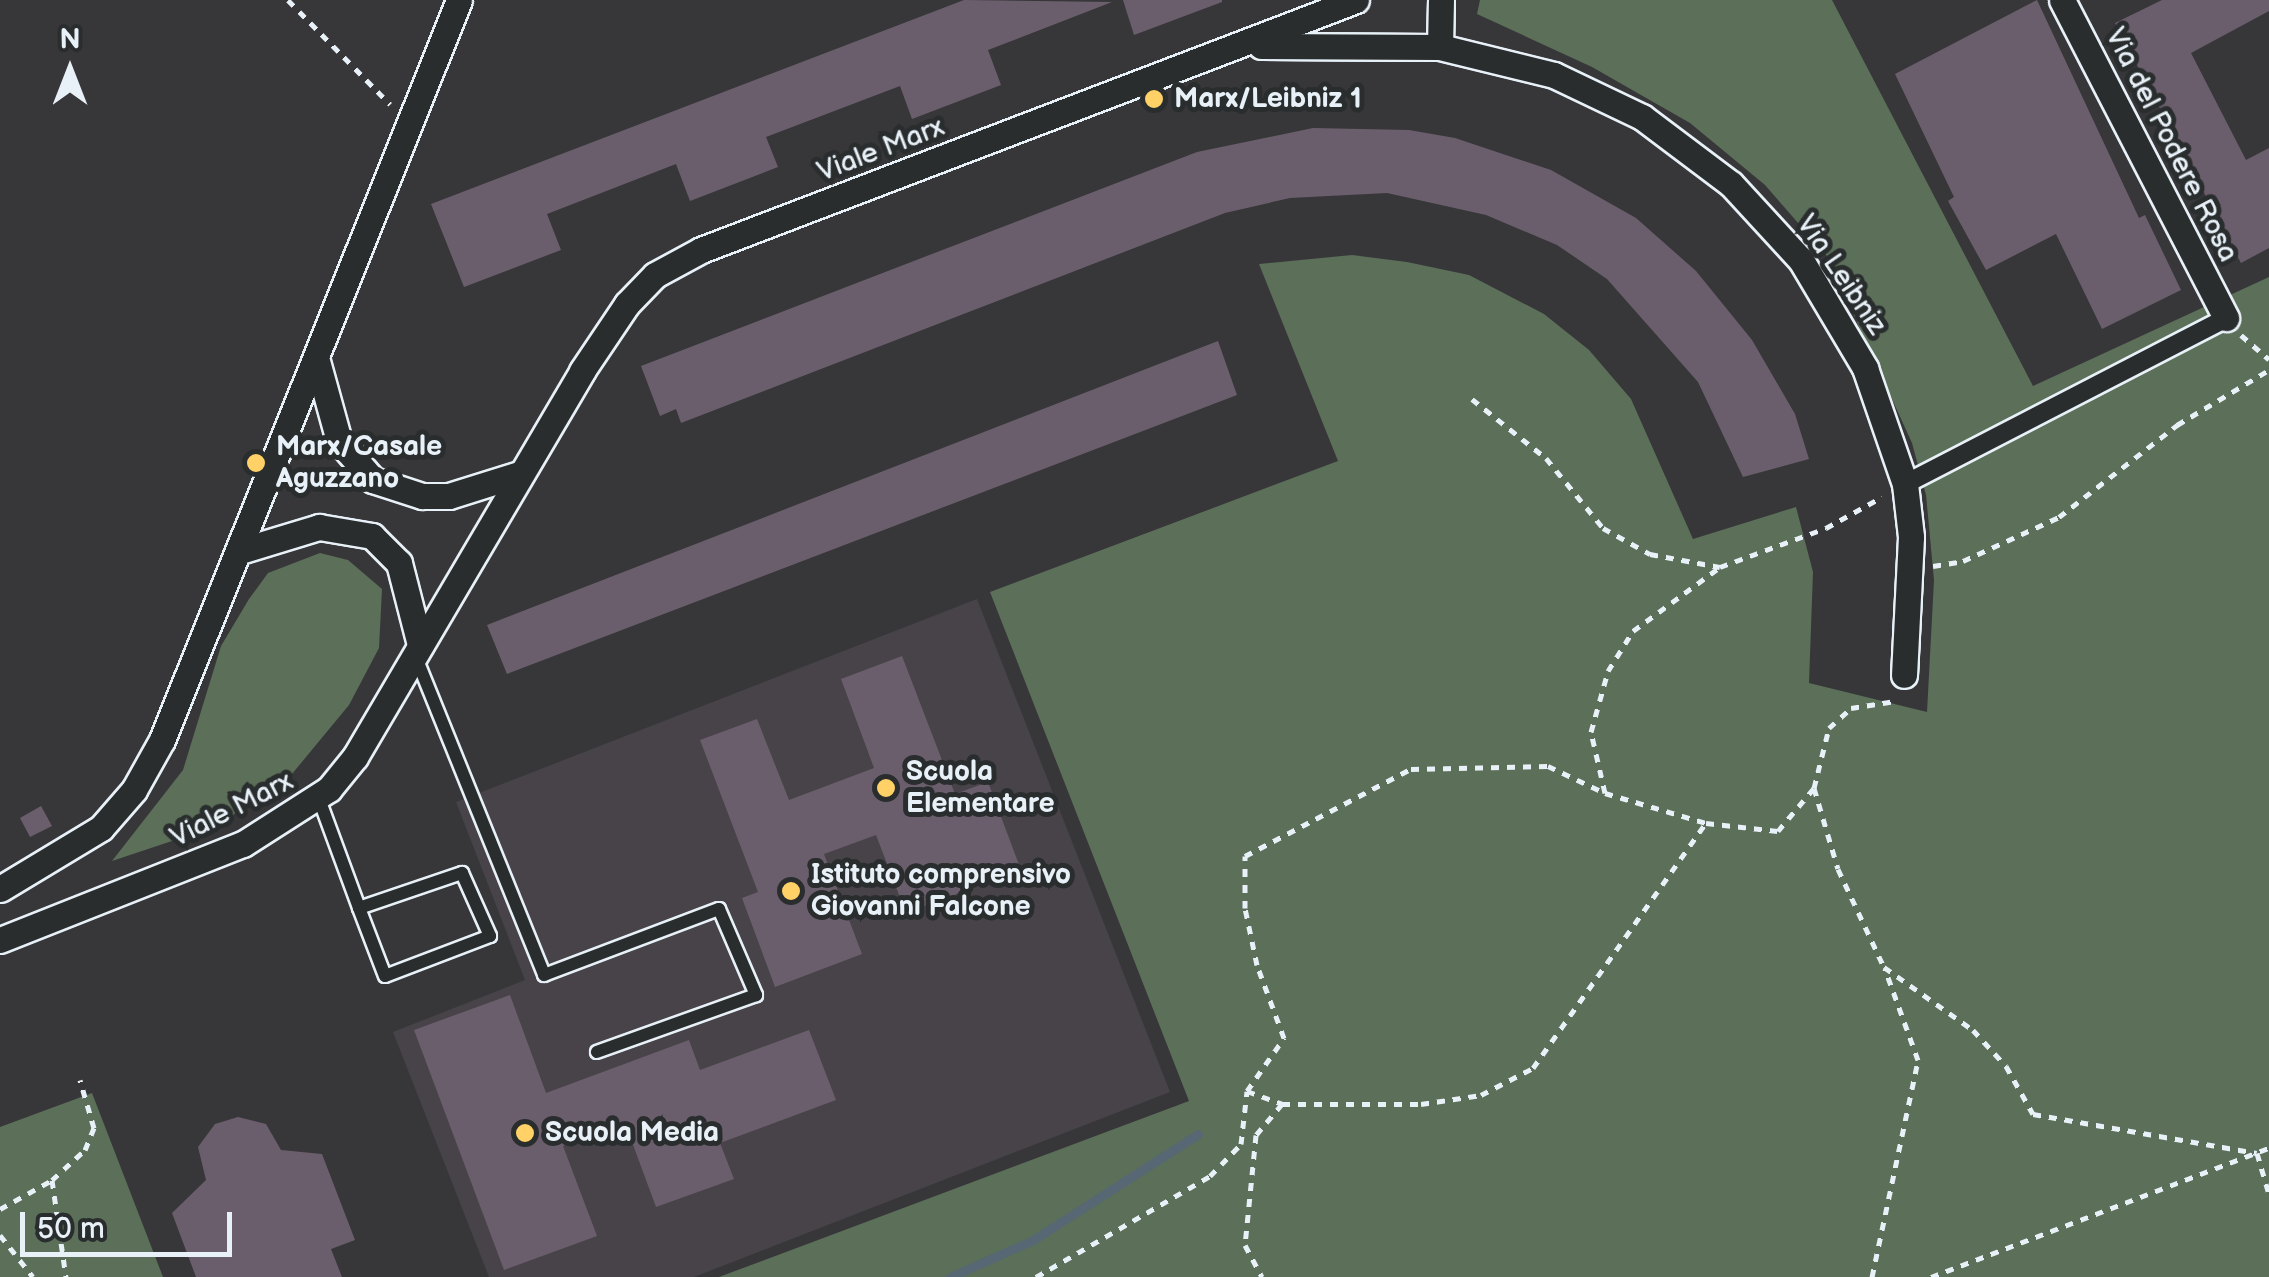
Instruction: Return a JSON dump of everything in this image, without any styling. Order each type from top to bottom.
[{"type":"street","points":[[0,888],[82,844],[126,801],[162,740],[459,0]]},
{"type":"street","name":"Viale Marx","points":[[0,940],[233,849],[319,799],[355,757],[520,474],[627,304],[667,267],[1356,0]]},
{"type":"street","points":[[1440,47],[1441,0]]},
{"type":"street","name":"Via del Podere Rosa","points":[[2062,0],[2226,318]]},
{"type":"street","name":"Via Leibniz","points":[[1236,47],[1440,47],[1523,65],[1595,92],[1654,125],[1731,184],[1791,246],[1836,313],[1880,403],[1905,484],[1910,570],[1904,675]]},
{"type":"street","points":[[1905,484],[2226,318]]},
{"type":"street","points":[[316,361],[332,426],[349,456],[373,480],[411,493],[449,496],[520,474]]},
{"type":"street","points":[[240,552],[320,527],[372,536],[399,563],[417,650]]},
{"type":"lane","points":[[417,650],[544,975],[719,909],[756,995],[596,1052]]},
{"type":"lane","points":[[319,799],[359,908],[385,976],[490,936],[462,873],[359,908]]},
{"type":"path","points":[[288,0],[411,124]]},
{"type":"path","points":[[2226,318],[2269,359]]},
{"type":"path","points":[[1910,570],[1962,561],[2059,517],[2177,426],[2269,370]]},
{"type":"path","points":[[1472,400],[1546,458],[1603,528],[1650,554],[1720,568]]},
{"type":"path","points":[[1606,793],[1591,732],[1608,671],[1633,632],[1720,568],[1826,528],[1905,484]]},
{"type":"path","points":[[1036,1277],[1210,1176],[1241,1144],[1247,1091],[1284,1038],[1256,965],[1244,908],[1244,856],[1412,769],[1548,766],[1606,793],[1706,823],[1778,831],[1814,788],[1828,728],[1851,708],[1901,700],[1904,675]]},
{"type":"path","points":[[1814,788],[1838,868],[1884,966],[1918,1060],[1872,1277]]},
{"type":"path","points":[[1247,1091],[1282,1104],[1420,1104],[1481,1096],[1533,1068],[1706,823]]},
{"type":"path","points":[[1884,966],[1973,1030],[2006,1066],[2033,1114],[2257,1153]]},
{"type":"path","points":[[0,1209],[52,1180],[85,1150],[94,1128],[80,1080]]},
{"type":"path","points":[[1262,1277],[1244,1244],[1256,1135],[1282,1104]]},
{"type":"path","points":[[1932,1277],[2269,1148]]},
{"type":"path","points":[[2257,1153],[2269,1194]]},
{"type":"path","points":[[52,1180],[66,1277]]},
{"type":"path","points":[[0,1235],[34,1277]]},
{"type":"shaded area","name":"Istituto comprensivo Giovanni Falcone","points":[[977,599],[1170,1092],[694,1277],[489,1277],[393,1032],[525,980],[456,802]]},
{"type":"green space","points":[[1480,0],[1832,0],[2033,386],[2269,277],[2269,1277],[719,1277],[1189,1101],[990,592],[1338,461],[1259,264],[1352,255],[1407,262],[1469,275],[1544,314],[1589,350],[1631,399],[1693,539],[1796,507],[1813,572],[1809,683],[1927,712],[1934,580],[1926,495],[1912,443],[1827,256],[1765,185],[1690,123],[1592,67],[1477,14]]},
{"type":"green space","points":[[320,553],[348,560],[382,589],[379,648],[349,705],[292,774],[217,826],[112,861],[183,770],[221,646],[249,599],[268,573]]},
{"type":"green space","points":[[92,1093],[163,1277],[0,1277],[0,1127]]},
{"type":"building","points":[[964,0],[1112,2],[988,50],[1001,85],[912,119],[900,86],[766,137],[778,167],[690,201],[676,164],[547,214],[561,250],[464,287],[431,204]]},
{"type":"building","points":[[1123,0],[1222,0],[1222,2],[1134,35]]},
{"type":"building","points":[[2037,0],[2139,218],[2145,215],[2181,290],[2102,329],[2056,234],[1986,270],[1948,201],[1954,197],[1895,74]]},
{"type":"building","points":[[2162,0],[2269,0],[2269,11],[2191,53],[2246,160],[2269,148],[2269,248],[2241,263],[2115,23]]},
{"type":"building","points":[[1313,128],[1409,130],[1455,138],[1551,170],[1636,218],[1696,271],[1752,340],[1795,414],[1809,459],[1743,477],[1698,382],[1607,279],[1557,245],[1486,215],[1387,193],[1290,198],[1225,213],[681,423],[676,409],[660,416],[641,366],[1197,152]]},
{"type":"building","points":[[1218,341],[1237,395],[507,674],[487,625]]},
{"type":"building","name":"Scuola Elementare","points":[[902,656],[955,794],[988,782],[1021,870],[906,913],[876,835],[824,854],[862,954],[775,987],[742,898],[758,892],[700,740],[757,719],[789,800],[874,768],[841,679]]},
{"type":"building","points":[[41,806],[52,826],[30,837],[20,818]]},
{"type":"building","name":"Scuola Media","points":[[510,995],[546,1093],[689,1040],[700,1070],[809,1030],[836,1100],[720,1143],[734,1179],[656,1207],[625,1123],[563,1146],[597,1236],[504,1270],[414,1030]]},
{"type":"building","points":[[238,1117],[266,1124],[281,1150],[322,1154],[355,1240],[331,1249],[342,1277],[196,1277],[172,1213],[206,1180],[198,1147],[215,1124]]},
{"type":"waterway","points":[[950,1277],[1033,1240],[1198,1134]]},
{"type":"place","name":"Marx/Leibniz 1","points":[[1154,99]]},
{"type":"place","name":"Marx/Casale Aguzzano","points":[[256,463]]},
{"type":"place","name":"Scuola Elementare","points":[[886,788]]},
{"type":"place","name":"Istituto comprensivo Giovanni Falcone","points":[[791,891]]},
{"type":"place","name":"Scuola Media","points":[[525,1133]]}]
